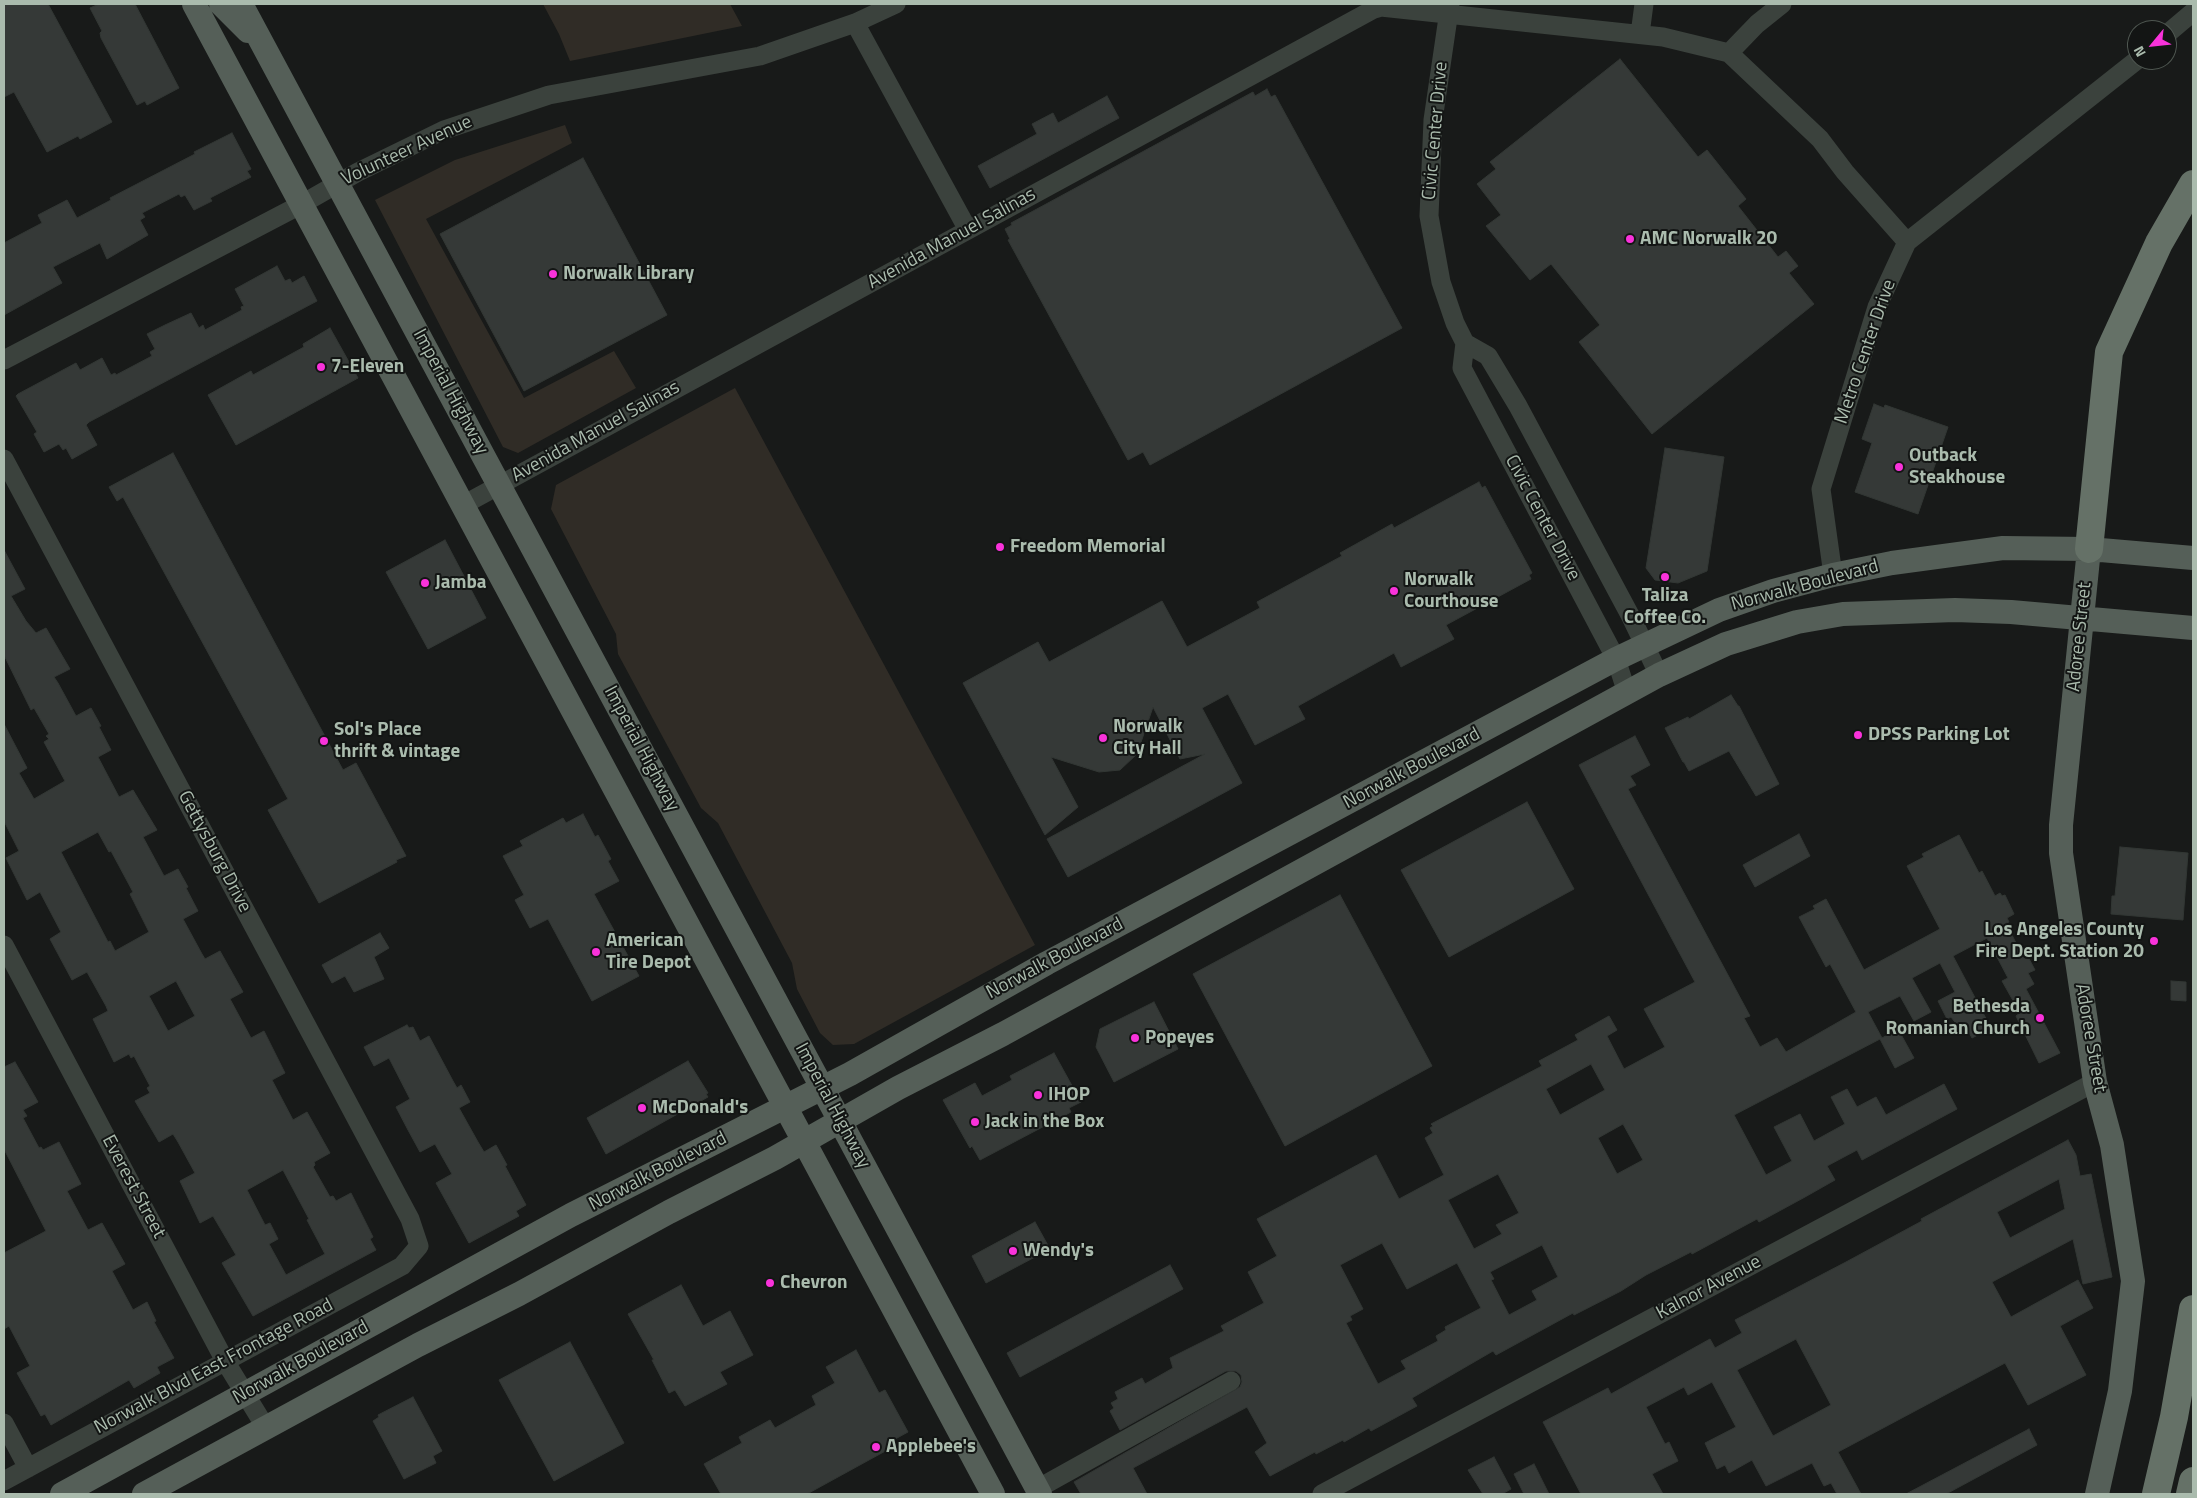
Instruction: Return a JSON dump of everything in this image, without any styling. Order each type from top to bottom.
[{"type":"highway","points":[[2088,549],[2109,352],[2158,243],[2193,184]]},
{"type":"highway","points":[[2156,1494],[2174,1418],[2193,1309]]},
{"type":"highway","points":[[2190,1494],[2193,1481]]},
{"type":"main road","points":[[194,4],[993,1494]]},
{"type":"main road","points":[[221,4],[265,48]]},
{"type":"main road","name":"Imperial Highway","points":[[241,4],[1039,1492]]},
{"type":"main road","name":"Norwalk Boulevard","points":[[62,1494],[571,1215],[850,1074],[1031,972],[1616,658],[1719,610],[1773,591],[1833,575],[1892,563],[2003,548],[2088,549],[2193,558]]},
{"type":"main road","name":"Adoree Street","points":[[2088,549],[2066,768],[2061,825],[2061,853],[2096,1082],[2112,1145],[2132,1281],[2120,1391],[2097,1494]]},
{"type":"main road","name":"Norwalk Boulevard","points":[[144,1494],[418,1345],[519,1294],[1003,1034],[1659,675],[1746,636],[1797,622],[1843,614],[1955,610],[2082,618],[2193,628]]},
{"type":"street","name":"Volunteer Avenue","points":[[4,360],[302,204],[337,183],[444,130],[515,106],[572,91],[760,56],[855,23],[896,4]]},
{"type":"street","points":[[1640,34],[1644,4]]},
{"type":"street","points":[[1782,4],[1756,24],[1729,53],[1820,139],[1845,172],[1907,242]]},
{"type":"street","name":"Avenida Manuel Salinas","points":[[463,505],[1374,9],[1392,7],[1449,8],[1663,37],[1729,53]]},
{"type":"street","name":"Civic Center Drive","points":[[1449,8],[1433,120],[1429,216],[1441,282],[1455,323],[1465,343],[1462,368],[1616,658],[1627,693]]},
{"type":"street","points":[[2177,26],[2193,12]]},
{"type":"street","points":[[855,23],[968,230]]},
{"type":"street","name":"Metro Center Drive","points":[[1833,575],[1821,489],[1877,306],[1907,242],[2127,68]]},
{"type":"street","name":"Civic Center Drive","points":[[1465,343],[1488,356],[1513,397],[1659,675]]},
{"type":"street","name":"Gettysburg Drive","points":[[4,459],[410,1219],[419,1246]]},
{"type":"street","name":"Everest Street","points":[[4,945],[225,1361],[266,1428]]},
{"type":"street","name":"Kalnor Avenue","points":[[1322,1494],[2096,1082]]},
{"type":"street","name":"Norwalk Blvd East Frontage Road","points":[[4,1481],[402,1266],[419,1246]]},
{"type":"street","points":[[1039,1492],[1231,1380]]},
{"type":"street","points":[[4,1423],[28,1468]]},
{"type":"shaded area","points":[[543,4],[730,4],[742,26],[570,61],[559,34]]},
{"type":"shaded area","points":[[565,125],[572,143],[426,219],[524,398],[614,351],[636,388],[518,453],[503,447],[375,200],[455,160]]},
{"type":"shaded area","points":[[735,388],[1035,945],[854,1044],[833,1045],[820,1033],[797,989],[792,963],[718,823],[701,808],[618,654],[616,634],[551,509],[556,485]]},
{"type":"building","points":[[4,4],[48,4],[112,122],[80,139],[78,136],[47,152],[14,92],[4,97]]},
{"type":"building","points":[[99,4],[135,4],[179,88],[147,105],[145,101],[137,105],[101,38],[100,33],[102,31],[90,8]]},
{"type":"building","name":"AMC Norwalk 20","points":[[1620,59],[1698,157],[1707,150],[1746,199],[1738,206],[1778,257],[1786,251],[1798,266],[1789,273],[1814,304],[1652,434],[1579,342],[1600,325],[1551,264],[1530,280],[1486,226],[1501,215],[1477,184],[1496,169],[1490,162]]},
{"type":"building","points":[[1267,89],[1271,97],[1275,95],[1402,328],[1150,465],[1143,452],[1128,460],[1008,240],[1010,239],[1005,229],[1012,225],[1011,223],[1253,92],[1255,96]]},
{"type":"building","points":[[1107,96],[1119,118],[990,188],[978,166],[1037,134],[1032,124],[1053,113],[1058,123]]},
{"type":"building","points":[[232,133],[251,169],[247,171],[251,177],[210,198],[212,201],[194,210],[185,195],[181,197],[179,194],[142,213],[145,217],[140,220],[148,235],[107,259],[100,243],[53,267],[62,283],[4,315],[4,243],[42,223],[38,215],[67,200],[77,218],[111,200],[110,198]]},
{"type":"building","name":"Norwalk Library","points":[[583,158],[667,315],[524,391],[440,234]]},
{"type":"building","points":[[277,266],[285,281],[290,279],[292,283],[304,276],[317,301],[89,422],[86,425],[97,445],[72,459],[66,448],[63,450],[59,444],[44,452],[34,434],[37,432],[16,396],[18,394],[76,363],[80,370],[102,358],[111,375],[115,373],[116,375],[152,356],[150,352],[155,349],[147,334],[191,313],[199,328],[203,325],[205,330],[242,310],[241,307],[244,306],[235,289]]},
{"type":"building","points":[[330,328],[358,378],[236,445],[208,395],[251,371],[253,375],[304,347],[303,344]]},
{"type":"building","name":"Outback Steakhouse","points":[[1874,404],[1884,408],[1885,405],[1948,427],[1918,514],[1855,492],[1872,443],[1862,439]]},
{"type":"building","points":[[1665,448],[1724,457],[1707,571],[1678,583],[1655,580],[1646,568]]},
{"type":"building","points":[[173,453],[343,770],[356,763],[406,856],[319,903],[268,810],[288,799],[123,497],[117,501],[109,487]]},
{"type":"building","points":[[1479,482],[1482,488],[1485,486],[1532,573],[1529,575],[1531,579],[1446,625],[1454,639],[1401,667],[1394,653],[1298,706],[1305,719],[1255,745],[1228,694],[1202,708],[1242,783],[1068,877],[1047,839],[1205,754],[1180,759],[1153,707],[1137,754],[1120,770],[1099,772],[1051,757],[1078,807],[1045,835],[963,683],[1038,642],[1049,662],[1162,601],[1187,647],[1260,608],[1257,602],[1342,556],[1340,553],[1392,524],[1394,528]]},
{"type":"building","points":[[445,540],[486,618],[428,649],[386,572]]},
{"type":"building","points":[[4,550],[25,589],[11,596],[26,621],[36,633],[46,628],[70,669],[54,677],[76,716],[91,708],[101,726],[99,727],[111,750],[98,757],[119,797],[133,790],[157,830],[143,837],[164,876],[178,869],[188,887],[186,888],[198,911],[183,919],[205,959],[220,951],[243,992],[230,999],[251,1038],[264,1031],[285,1073],[272,1080],[293,1120],[307,1112],[330,1153],[314,1162],[315,1165],[313,1167],[330,1197],[333,1196],[336,1201],[351,1193],[373,1237],[370,1239],[376,1250],[253,1316],[222,1263],[236,1255],[213,1216],[200,1223],[180,1181],[195,1173],[178,1142],[173,1134],[159,1142],[135,1101],[150,1093],[147,1088],[150,1086],[134,1056],[131,1058],[129,1054],[114,1062],[93,1019],[108,1011],[106,1006],[87,972],[72,980],[50,939],[61,932],[40,892],[27,900],[6,858],[19,851],[4,821],[4,724],[27,768],[19,773],[34,799],[65,781],[44,742],[49,739],[46,736],[49,734],[34,708],[31,710],[4,655]],"holes":[[[98,832],[109,852],[111,851],[133,892],[130,894],[149,932],[115,951],[110,941],[108,942],[61,852]],[[176,981],[195,1016],[168,1031],[149,996]],[[283,1170],[325,1254],[286,1275],[269,1244],[278,1239],[270,1223],[265,1225],[247,1190]]]},
{"type":"building","points":[[1731,695],[1739,706],[1779,784],[1756,796],[1729,751],[1689,771],[1665,728],[1688,717],[1689,719]]},
{"type":"building","points":[[1635,736],[1650,765],[1630,776],[1636,785],[1628,789],[1750,1016],[1744,1018],[1760,1047],[1777,1038],[1786,1052],[1856,1012],[1830,964],[1826,967],[1799,917],[1815,909],[1813,906],[1826,899],[1864,970],[1940,929],[1907,866],[1924,857],[1922,854],[1959,835],[1979,873],[1982,871],[1995,896],[2000,893],[2002,896],[2005,895],[2014,914],[2007,918],[2009,922],[2006,923],[2022,955],[2026,953],[2035,970],[2028,973],[2034,984],[2026,989],[2060,1053],[2039,1063],[2016,1016],[2020,1013],[2002,981],[2008,978],[1987,938],[1953,956],[1991,1028],[1972,1038],[1966,1027],[1961,1030],[1951,1017],[1947,1019],[1938,1001],[1955,992],[1940,963],[1912,978],[1931,1012],[1914,1021],[1900,996],[1868,1012],[1882,1038],[1898,1029],[1914,1058],[1895,1068],[1880,1039],[1734,1115],[1766,1175],[1792,1161],[1774,1127],[1800,1114],[1814,1141],[1845,1124],[1831,1097],[1847,1089],[1857,1107],[1876,1097],[1886,1115],[1944,1084],[1957,1109],[1862,1160],[1857,1150],[1827,1166],[1835,1180],[1805,1197],[1759,1222],[1757,1219],[1692,1254],[1691,1252],[1646,1275],[1621,1291],[1574,1315],[1573,1313],[1496,1355],[1493,1351],[1412,1398],[1417,1406],[1371,1431],[1369,1428],[1344,1442],[1343,1440],[1316,1454],[1315,1452],[1270,1476],[1255,1452],[1267,1443],[1247,1407],[1133,1468],[1147,1494],[1081,1494],[1074,1482],[1240,1387],[1242,1382],[1241,1375],[1236,1371],[1226,1371],[1120,1430],[1110,1411],[1114,1408],[1111,1403],[1118,1399],[1115,1392],[1142,1378],[1145,1384],[1173,1368],[1170,1358],[1224,1331],[1221,1326],[1264,1303],[1248,1272],[1277,1256],[1257,1219],[1376,1155],[1399,1199],[1444,1175],[1425,1138],[1433,1133],[1430,1128],[1433,1126],[1431,1124],[1542,1066],[1539,1061],[1578,1040],[1575,1035],[1609,1016],[1617,1030],[1607,1036],[1624,1069],[1665,1047],[1644,1009],[1695,982],[1579,765]],"holes":[[[1591,1064],[1605,1090],[1560,1115],[1546,1089]],[[1623,1124],[1643,1160],[1617,1174],[1598,1138]],[[1498,1174],[1519,1213],[1496,1225],[1502,1234],[1474,1249],[1448,1200]],[[1382,1243],[1407,1289],[1457,1263],[1481,1308],[1445,1327],[1446,1330],[1436,1336],[1438,1341],[1401,1361],[1406,1369],[1378,1384],[1346,1323],[1352,1320],[1350,1316],[1363,1309],[1340,1265]],[[1542,1245],[1558,1277],[1532,1291],[1537,1300],[1509,1315],[1491,1280],[1494,1279],[1490,1272]]]},
{"type":"building","points":[[1527,802],[1574,889],[1449,957],[1401,870]]},
{"type":"building","points":[[583,814],[595,837],[598,835],[611,859],[608,861],[619,881],[594,894],[639,976],[592,1001],[548,919],[530,928],[515,900],[524,895],[503,856],[523,846],[520,841],[563,818],[566,823]]},
{"type":"building","points":[[1799,834],[1810,856],[1755,887],[1743,865]]},
{"type":"building","points":[[2120,847],[2188,853],[2183,920],[2111,914],[2112,896],[2115,896]]},
{"type":"building","points":[[1340,895],[1432,1066],[1285,1146],[1193,974]]},
{"type":"building","points":[[380,933],[389,948],[374,957],[384,979],[354,992],[345,976],[332,983],[322,965]]},
{"type":"building","points":[[2171,981],[2186,982],[2186,1001],[2171,1000]]},
{"type":"building","name":"Popeyes","points":[[1154,1002],[1178,1049],[1114,1082],[1096,1047],[1100,1029]]},
{"type":"building","points":[[407,1025],[409,1028],[413,1027],[420,1041],[429,1036],[457,1088],[461,1085],[470,1102],[459,1108],[478,1142],[484,1152],[496,1145],[526,1205],[516,1211],[519,1216],[469,1243],[436,1183],[452,1174],[435,1144],[420,1152],[408,1130],[396,1107],[410,1099],[389,1058],[374,1066],[364,1047]]},
{"type":"building","points":[[1054,1053],[1081,1102],[1069,1108],[1071,1112],[980,1160],[972,1146],[970,1148],[943,1100],[975,1083],[982,1096],[1012,1080],[1010,1076]]},
{"type":"building","name":"McDonald's","points":[[688,1061],[708,1093],[706,1094],[708,1097],[606,1154],[587,1118]]},
{"type":"building","points":[[15,1062],[38,1102],[23,1110],[27,1116],[23,1118],[39,1148],[41,1147],[43,1150],[59,1142],[81,1184],[67,1191],[88,1230],[102,1223],[125,1264],[112,1271],[133,1310],[147,1302],[156,1321],[154,1322],[174,1358],[157,1367],[160,1373],[134,1388],[129,1380],[51,1425],[45,1414],[41,1416],[17,1373],[30,1366],[9,1326],[4,1329],[4,1253],[46,1231],[4,1149],[4,1067]]},
{"type":"building","points":[[2068,1140],[2076,1155],[2080,1176],[2091,1174],[2112,1277],[2083,1284],[2073,1239],[1992,1282],[2011,1317],[2078,1280],[2093,1308],[2060,1326],[2086,1375],[2028,1405],[2005,1363],[1838,1452],[1861,1494],[1837,1494],[1831,1483],[1824,1486],[1812,1463],[1766,1486],[1752,1460],[1729,1473],[1725,1465],[1717,1469],[1705,1443],[1736,1427],[1712,1382],[1688,1395],[1684,1387],[1646,1407],[1665,1444],[1669,1442],[1678,1461],[1652,1474],[1663,1494],[1581,1494],[1543,1422],[1608,1388],[1611,1394],[1710,1339],[1715,1348],[1742,1333],[1735,1320],[1922,1221],[1921,1219]],"holes":[[[2059,1179],[2065,1209],[2010,1238],[1997,1212]],[[1796,1339],[1831,1405],[1773,1436],[1737,1370]]]},
{"type":"building","name":"Wendy's","points":[[1035,1222],[1050,1249],[986,1283],[972,1256]]},
{"type":"building","points":[[1170,1265],[1183,1289],[1020,1377],[1007,1353]]},
{"type":"building","points":[[681,1285],[703,1326],[730,1311],[753,1355],[720,1372],[727,1384],[685,1406],[675,1390],[669,1393],[652,1360],[654,1360],[628,1314]]},
{"type":"building","points":[[570,1342],[624,1443],[554,1481],[499,1380]]},
{"type":"building","points":[[856,1350],[879,1393],[885,1390],[908,1432],[886,1444],[889,1449],[807,1494],[721,1494],[704,1464],[742,1443],[739,1437],[770,1420],[775,1428],[816,1405],[812,1396],[835,1383],[826,1367]]},
{"type":"building","points":[[413,1397],[442,1451],[433,1456],[436,1463],[404,1479],[373,1421],[379,1417],[378,1415]]},
{"type":"building","points":[[2029,1429],[2037,1445],[1946,1494],[1906,1494]]},
{"type":"building","points":[[1494,1457],[1511,1489],[1502,1494],[1483,1494],[1468,1470]]},
{"type":"building","points":[[1534,1464],[1549,1494],[1524,1494],[1514,1474]]},
{"type":"place","name":"AMC Norwalk 20","points":[[1630,239]]},
{"type":"place","name":"Norwalk Library","points":[[553,274]]},
{"type":"place","name":"7-Eleven","points":[[321,367]]},
{"type":"place","name":"Outback Steakhouse","points":[[1899,467]]},
{"type":"place","name":"Freedom Memorial","points":[[1000,547]]},
{"type":"place","name":"Taliza Coffee Co.","points":[[1665,577]]},
{"type":"place","name":"Jamba","points":[[425,583]]},
{"type":"place","name":"Norwalk Courthouse","points":[[1394,591]]},
{"type":"place","name":"DPSS Parking Lot","points":[[1858,735]]},
{"type":"place","name":"Norwalk City Hall","points":[[1103,738]]},
{"type":"place","name":"Sol's Place thrift & vintage","points":[[324,741]]},
{"type":"place","name":"Los Angeles County Fire Dept. Station 20","points":[[2154,941]]},
{"type":"place","name":"American Tire Depot","points":[[596,952]]},
{"type":"place","name":"Bethesda Romanian Church","points":[[2040,1018]]},
{"type":"place","name":"Popeyes","points":[[1135,1038]]},
{"type":"place","name":"IHOP","points":[[1038,1095]]},
{"type":"place","name":"McDonald's","points":[[642,1108]]},
{"type":"place","name":"Jack in the Box","points":[[975,1122]]},
{"type":"place","name":"Wendy's","points":[[1013,1251]]},
{"type":"place","name":"Chevron","points":[[770,1283]]},
{"type":"place","name":"Applebee's","points":[[876,1447]]}]
